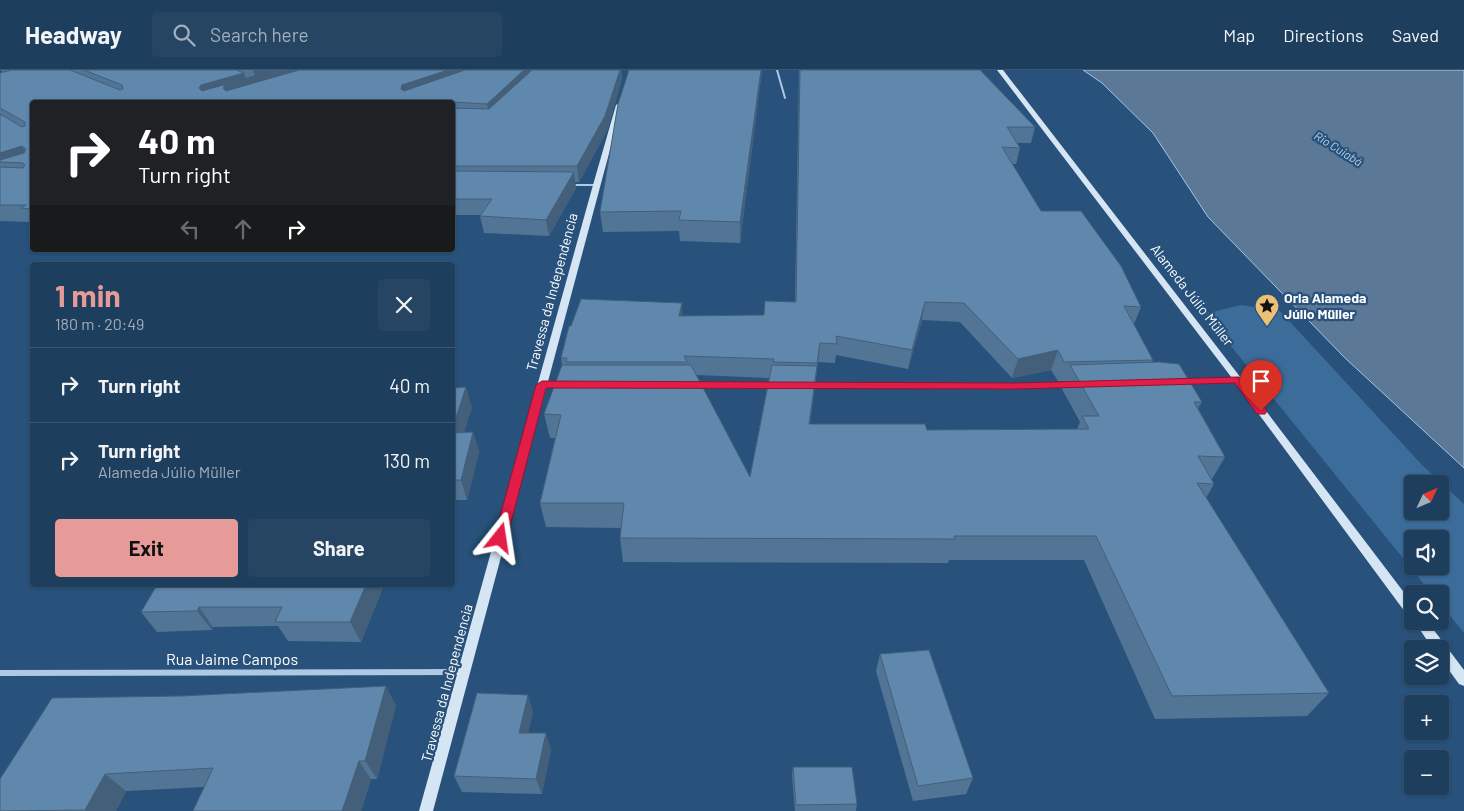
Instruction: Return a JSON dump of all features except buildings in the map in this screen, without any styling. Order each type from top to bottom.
[{"type":"main road","name":"Alameda Júlio Müller","points":[[1000,70],[1238,380],[1404,601]]},
{"type":"main road","name":"Travessa da Independencia","points":[[426,811],[621,99]]},
{"type":"main road","points":[[1427,630],[1464,680]]},
{"type":"street","name":"Rua Jaime Campos","points":[[0,672],[464,672]]},
{"type":"lane","points":[[777,70],[785,98]]},
{"type":"lane","points":[[567,185],[596,185]]},
{"type":"lane","points":[[1180,382],[1238,380]]},
{"type":"lane","points":[[809,385],[1075,384]]},
{"type":"lane","points":[[542,385],[561,385]]},
{"type":"lane","points":[[690,385],[779,385]]},
{"type":"shaded area","points":[[1241,305],[1280,311],[1433,475],[1404,475],[1404,520],[1449,520],[1449,490],[1464,504],[1464,633],[1449,614],[1449,585],[1425,585],[1417,575],[1449,575],[1449,530],[1404,530],[1404,559],[1205,314]]},
{"type":"water","name":"Rio Cuiabá","points":[[1083,70],[1464,70],[1464,468],[1345,358],[1208,217],[1153,133],[1102,83]]},
{"type":"place","name":"Orla Alameda Júlio Müller","points":[[1267,327]]},
{"type":"route","points":[[500,538],[542,385],[1017,386],[1238,380],[1261,411]]}]
